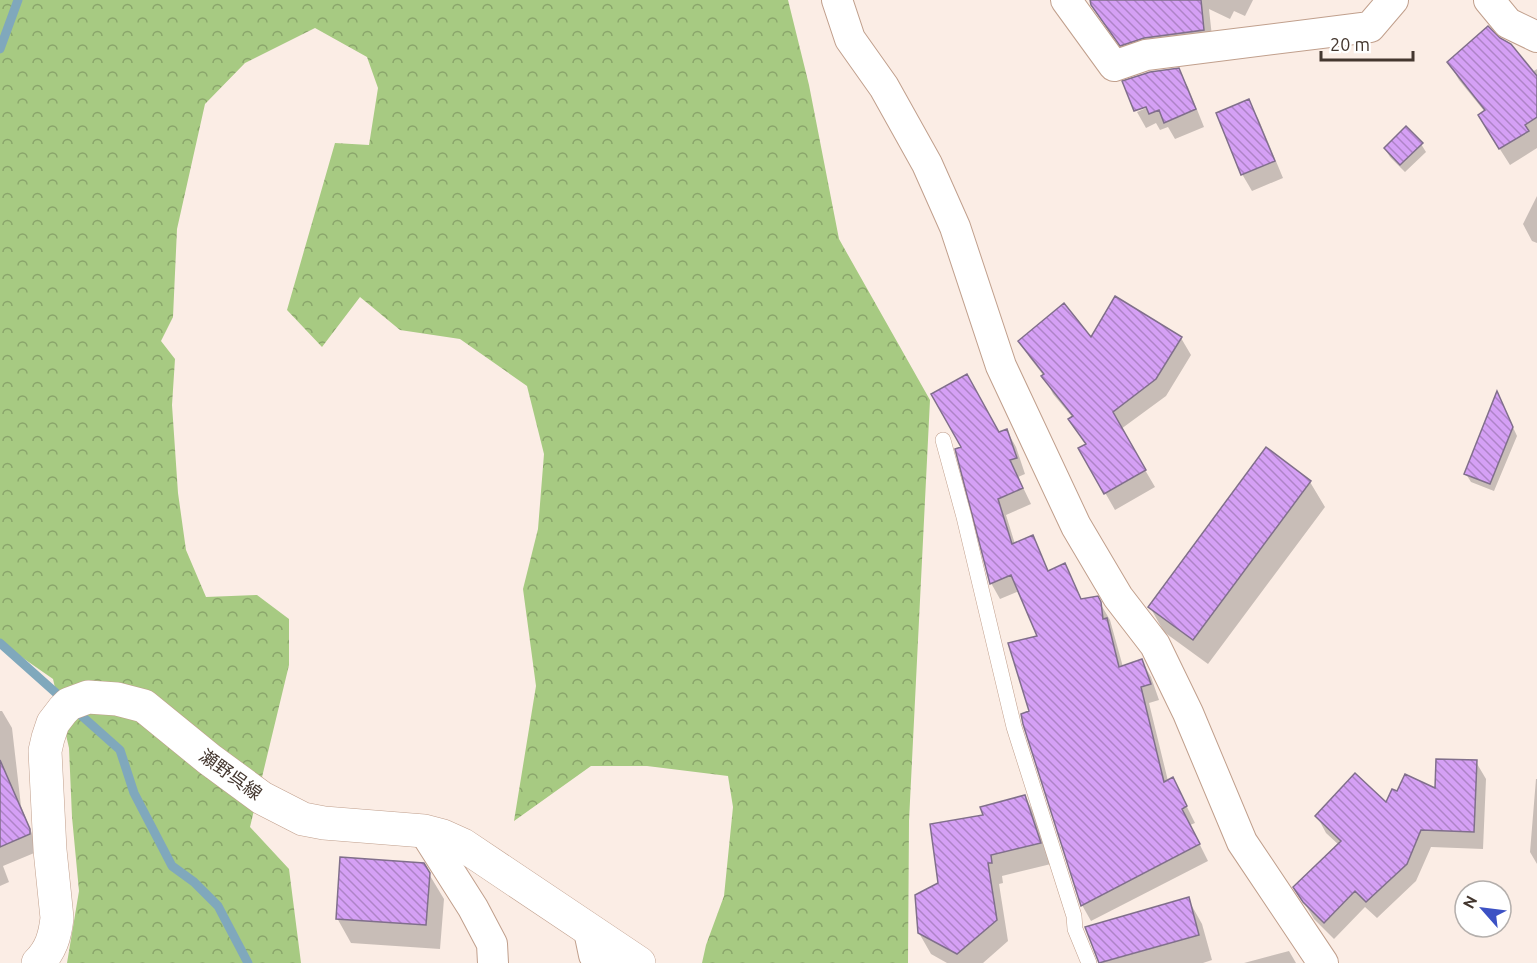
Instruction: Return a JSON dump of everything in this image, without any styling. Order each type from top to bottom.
[{"type":"main road","name":"瀬野呉線","points":[[38,963],[52,944],[57,918],[50,850],[45,751],[53,723],[69,704],[88,697],[117,699],[144,706],[247,788],[303,819],[324,823],[424,831],[463,845],[639,963]]},
{"type":"street","points":[[837,0],[850,39],[884,87],[927,164],[955,227],[1001,366],[1076,526],[1118,597],[1155,645],[1188,713],[1242,842],[1323,963]]},
{"type":"street","points":[[1066,0],[1114,66],[1146,55],[1370,27],[1393,0]]},
{"type":"street","points":[[1488,0],[1508,23],[1537,37]]},
{"type":"street","points":[[424,831],[473,908],[492,944],[493,963]]},
{"type":"street","points":[[589,931],[594,956],[600,963]]},
{"type":"lane","points":[[943,440],[1014,727],[1074,916],[1075,930],[1089,963]]},
{"type":"green space","points":[[0,0],[788,0],[809,85],[839,239],[930,400],[909,821],[908,963],[702,963],[706,945],[724,896],[733,807],[728,776],[647,766],[591,766],[514,821],[536,686],[523,589],[538,529],[544,454],[527,386],[460,339],[400,330],[360,297],[322,347],[287,310],[335,143],[369,145],[378,88],[367,57],[315,28],[245,63],[205,104],[177,229],[173,317],[161,341],[175,359],[172,405],[178,493],[186,550],[206,597],[257,595],[289,619],[289,665],[250,827],[289,869],[301,963],[67,963],[79,891],[72,817],[69,748],[53,679],[0,642]]},
{"type":"building","points":[[1090,0],[1201,0],[1204,30],[1144,38],[1120,46],[1091,5]]},
{"type":"building","points":[[1488,26],[1500,38],[1511,44],[1537,76],[1537,117],[1525,125],[1529,131],[1499,149],[1478,115],[1485,110],[1447,62]]},
{"type":"building","points":[[1179,68],[1196,109],[1164,123],[1159,110],[1149,114],[1146,107],[1134,111],[1122,81],[1150,72]]},
{"type":"building","points":[[1249,99],[1275,161],[1241,175],[1216,113]]},
{"type":"building","points":[[1406,126],[1423,143],[1400,165],[1384,148]]},
{"type":"building","points":[[1115,296],[1182,337],[1156,379],[1113,412],[1146,470],[1104,494],[1078,448],[1086,444],[1068,419],[1073,416],[1041,376],[1044,374],[1018,341],[1064,303],[1091,337]]},
{"type":"building","points":[[967,374],[999,432],[1007,429],[1017,458],[1010,460],[1023,488],[998,499],[1012,544],[1033,535],[1048,571],[1065,563],[1081,599],[1098,596],[1103,619],[1107,618],[1119,667],[1142,659],[1151,684],[1141,687],[1164,782],[1173,777],[1187,806],[1182,809],[1200,844],[1081,906],[1023,724],[1021,714],[1029,711],[1008,643],[1037,636],[1011,575],[990,584],[955,449],[961,447],[931,394]]},
{"type":"building","points":[[1497,391],[1513,427],[1490,484],[1464,474]]},
{"type":"building","points":[[1266,447],[1311,481],[1193,640],[1148,607]]},
{"type":"building","points":[[1436,759],[1477,760],[1474,832],[1421,830],[1407,864],[1366,902],[1355,891],[1324,923],[1303,902],[1293,887],[1341,841],[1315,816],[1355,773],[1386,802],[1392,789],[1397,791],[1405,774],[1435,788]]},
{"type":"building","points":[[0,760],[30,829],[30,834],[0,847]]},
{"type":"building","points":[[1025,795],[1041,843],[991,855],[992,863],[988,863],[997,920],[957,954],[918,933],[915,895],[938,883],[930,824],[983,815],[980,807]]},
{"type":"building","points":[[340,857],[424,863],[430,873],[426,925],[336,919]]},
{"type":"building","points":[[1189,897],[1199,935],[1099,963],[1085,927]]},
{"type":"waterway","points":[[0,49],[18,0]]},
{"type":"waterway","points":[[0,643],[120,750],[134,793],[172,866],[194,882],[218,906],[248,963]]}]
